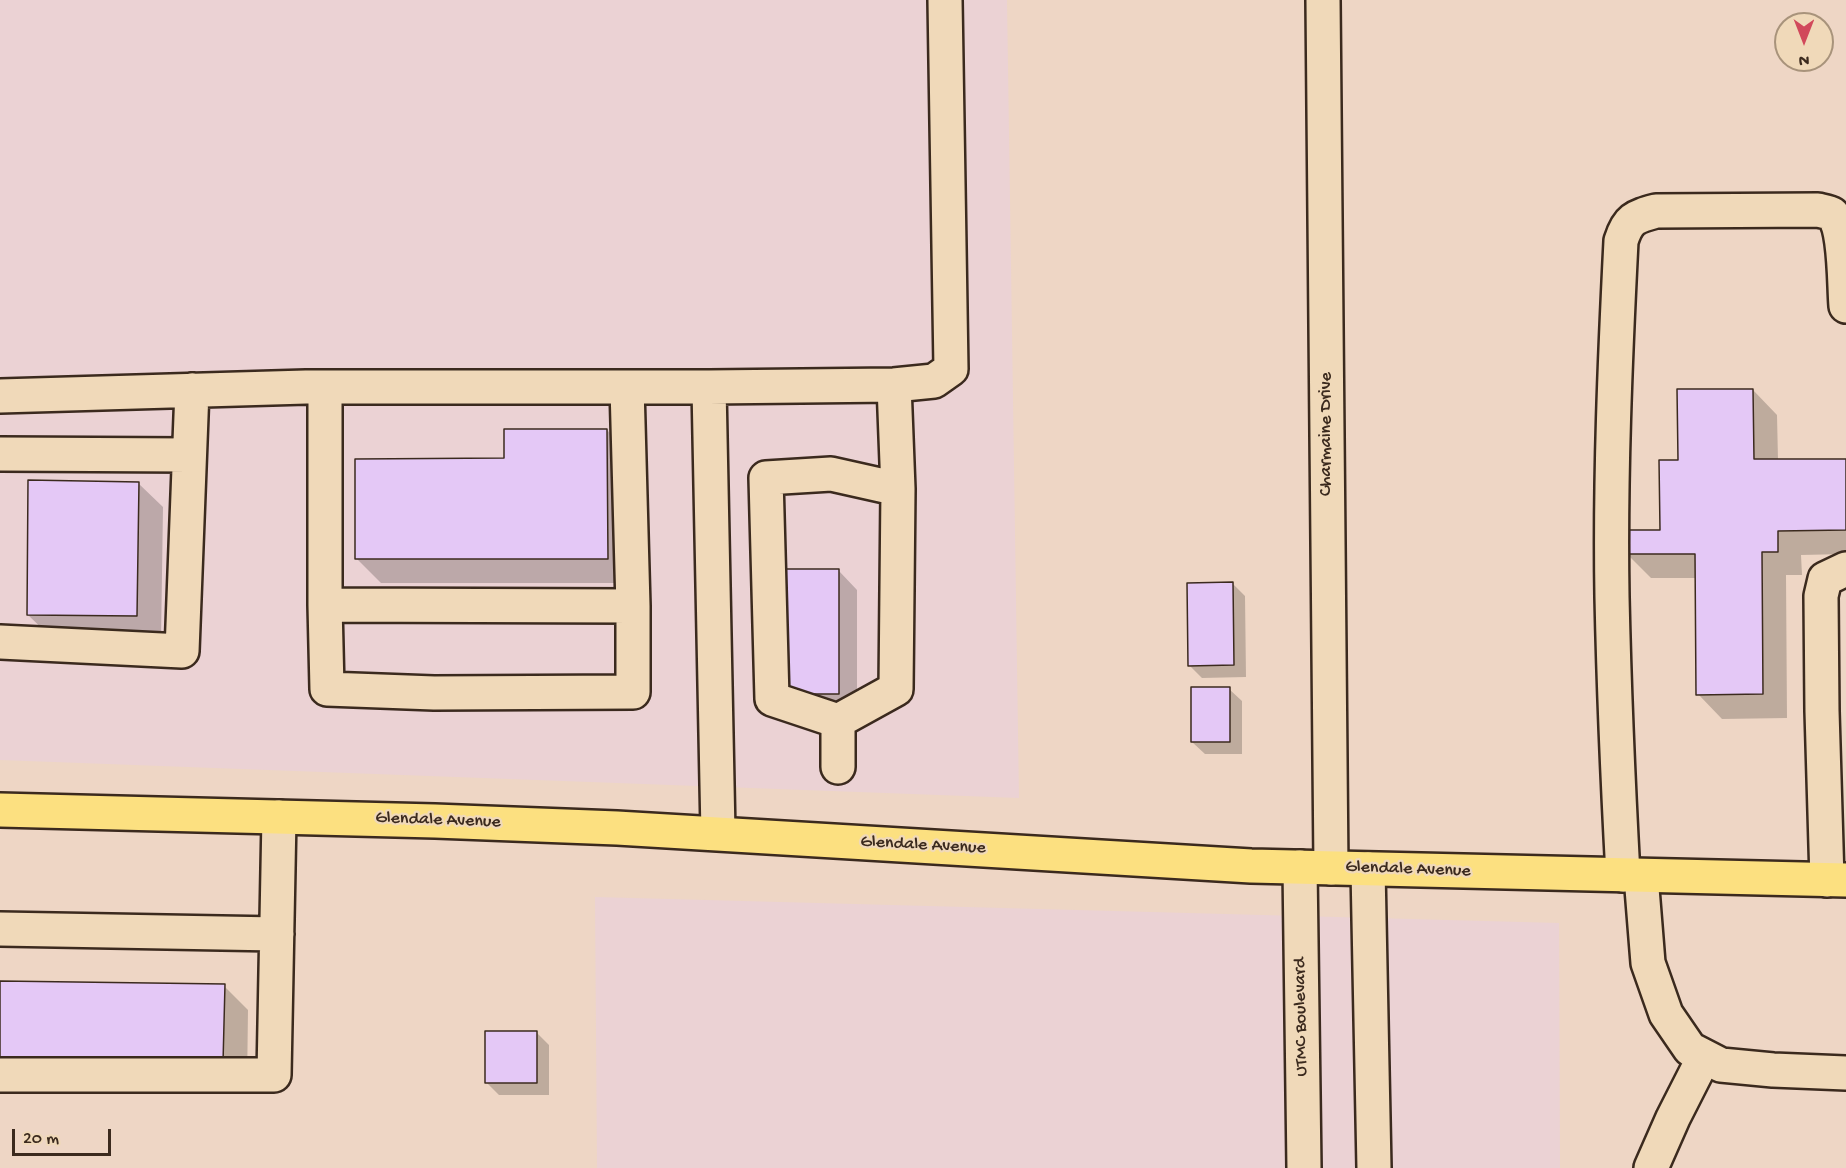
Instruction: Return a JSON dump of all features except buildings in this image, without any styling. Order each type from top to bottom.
[{"type":"main road","name":"Glendale Avenue","points":[[0,810],[480,823],[718,834],[1316,868],[1837,880]]},
{"type":"street","points":[[0,396],[325,387],[709,387],[894,385],[934,381],[951,369],[945,0]]},
{"type":"street","name":"Charmaine Drive","points":[[1316,868],[1323,0]]},
{"type":"street","points":[[1846,306],[1846,244],[1841,227],[1832,214],[1818,210],[1656,211],[1637,216],[1626,226],[1621,242],[1615,354],[1612,583],[1617,767],[1632,875],[1648,963],[1666,1014],[1690,1049],[1704,1057],[1721,1065],[1846,1073]]},
{"type":"street","points":[[894,385],[898,489],[896,689],[838,721],[772,699],[766,478],[831,474],[898,489]]},
{"type":"street","points":[[325,387],[327,689],[434,693],[633,692],[627,387]]},
{"type":"street","points":[[709,387],[718,834]]},
{"type":"street","points":[[0,642],[182,651],[192,390]]},
{"type":"street","points":[[0,454],[189,455]]},
{"type":"street","points":[[1837,880],[1822,711],[1821,596],[1825,579],[1846,570]]},
{"type":"street","points":[[325,605],[633,606]]},
{"type":"street","points":[[838,721],[838,767]]},
{"type":"street","points":[[0,1075],[274,1075],[279,817]]},
{"type":"street","name":"UTMC Boulevard","points":[[1304,1168],[1316,868]]},
{"type":"street","points":[[1368,869],[1374,1168]]},
{"type":"street","points":[[0,929],[277,934]]},
{"type":"street","points":[[1651,1168],[1704,1057]]},
{"type":"shaded area","points":[[0,0],[1007,0],[1019,798],[0,760]]},
{"type":"shaded area","points":[[595,897],[1559,923],[1560,1168],[597,1168]]}]
